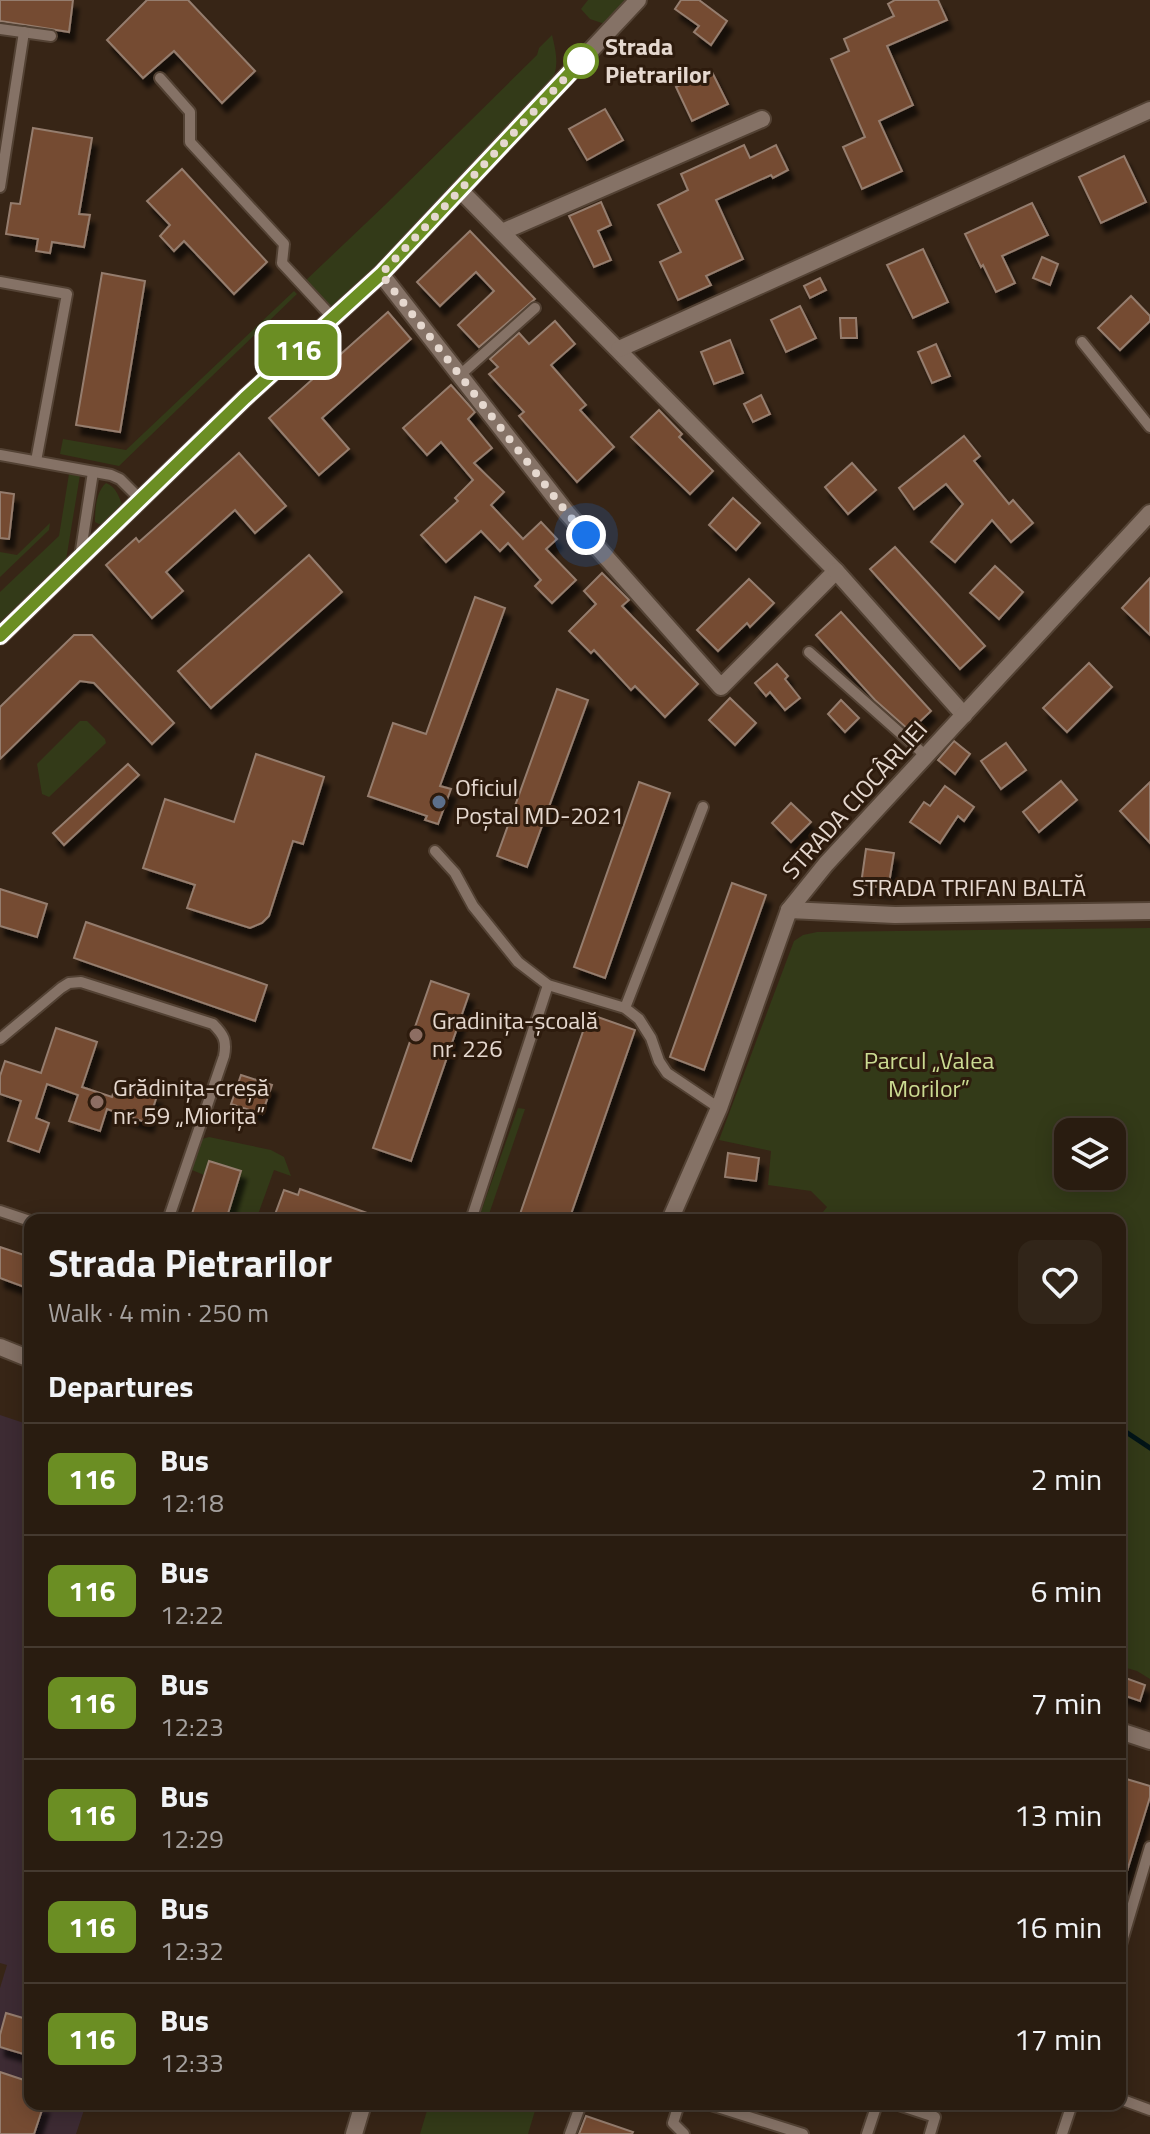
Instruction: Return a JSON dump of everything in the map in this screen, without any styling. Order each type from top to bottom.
[{"type":"street","points":[[0,636],[245,398],[381,274],[638,0]]},
{"type":"street","points":[[619,349],[1150,110]]},
{"type":"street","points":[[502,232],[762,119]]},
{"type":"street","points":[[460,190],[836,571],[964,715]]},
{"type":"street","points":[[381,274],[567,513],[721,687],[836,571]]},
{"type":"street","name":"STRADA CIOCÂRLIEI","points":[[673,1214],[719,1108],[789,910],[826,864],[1150,513]]},
{"type":"street","name":"STRADA TRIFAN BALTĂ","points":[[789,910],[895,915],[1150,911]]},
{"type":"street","points":[[0,1347],[24,1357]]},
{"type":"street","points":[[1126,1735],[1150,1741]]},
{"type":"street","points":[[354,2134],[361,2110]]},
{"type":"lane","points":[[0,29],[51,36]]},
{"type":"lane","points":[[0,187],[24,32]]},
{"type":"lane","points":[[160,78],[190,112],[190,142],[284,244],[282,263],[333,318]]},
{"type":"lane","points":[[0,103],[13,105]]},
{"type":"lane","points":[[0,282],[67,294],[36,461]]},
{"type":"lane","points":[[460,375],[535,308]]},
{"type":"lane","points":[[1082,342],[1150,427]]},
{"type":"lane","points":[[0,455],[111,475],[120,479],[140,499]]},
{"type":"lane","points":[[80,560],[93,472]]},
{"type":"lane","points":[[809,652],[926,756]]},
{"type":"lane","points":[[625,1008],[703,807]]},
{"type":"lane","points":[[435,851],[455,873],[473,906],[518,962],[548,985],[625,1008],[639,1019],[667,1073],[719,1108]]},
{"type":"lane","points":[[0,1039],[61,988],[69,983],[81,982],[213,1024],[219,1030],[226,1045],[224,1056],[170,1214]]},
{"type":"lane","points":[[473,1214],[548,985]]},
{"type":"lane","points":[[0,1211],[24,1219]]},
{"type":"lane","points":[[1126,1928],[1150,1847]]},
{"type":"lane","points":[[1126,2101],[1150,2110]]},
{"type":"lane","points":[[570,2134],[579,2110]]},
{"type":"lane","points":[[677,2110],[673,2123],[684,2134]]},
{"type":"lane","points":[[727,2110],[803,2134]]},
{"type":"lane","points":[[867,2134],[875,2110]]},
{"type":"lane","points":[[914,2110],[935,2117],[930,2134]]},
{"type":"lane","points":[[1062,2134],[1070,2110]]},
{"type":"shaded area","points":[[0,1415],[24,1423],[24,2110],[84,2110],[76,2134],[0,2134],[0,1988],[7,1965],[0,1963]]},
{"type":"green space","points":[[588,0],[631,0],[608,25],[590,19],[581,9]]},
{"type":"green space","points":[[552,35],[555,71],[544,93],[338,304],[329,307],[304,282],[537,55],[539,48]]},
{"type":"green space","points":[[294,291],[297,294],[119,466],[60,454],[63,439],[126,450]]},
{"type":"green space","points":[[69,474],[80,475],[66,560],[0,622],[0,592],[59,536]]},
{"type":"green space","points":[[106,483],[114,489],[122,504],[105,524],[99,524],[95,522],[97,501]]},
{"type":"green space","points":[[50,523],[49,530],[0,577],[0,552],[17,555]]},
{"type":"green space","points":[[80,721],[87,721],[106,743],[49,797],[42,794],[37,764]]},
{"type":"green space","name":"Parcul „Valea Morilor”","points":[[1150,928],[1150,1679],[1126,1668],[1126,1214],[821,1214],[827,1207],[811,1191],[768,1185],[771,1151],[719,1140],[794,941],[817,932]]},
{"type":"green space","points":[[518,1108],[525,1109],[489,1214],[480,1214]]},
{"type":"green space","points":[[209,1137],[271,1150],[284,1157],[291,1176],[274,1170],[258,1214],[228,1214],[241,1172],[209,1161],[204,1175],[192,1170],[202,1139]]},
{"type":"green space","points":[[427,2110],[535,2110],[528,2134],[420,2134]]},
{"type":"building","points":[[0,0],[73,0],[69,32],[0,21]]},
{"type":"building","points":[[147,0],[188,0],[255,71],[222,103],[174,51],[143,78],[107,40]]},
{"type":"building","points":[[681,0],[699,0],[727,21],[711,45],[694,32],[699,26],[675,9]]},
{"type":"building","points":[[895,0],[938,0],[947,20],[887,46],[913,105],[879,121],[902,171],[862,189],[843,147],[865,137],[831,59],[849,51],[844,39],[894,16],[888,4]]},
{"type":"building","points":[[711,70],[728,104],[692,121],[676,87]]},
{"type":"building","points":[[605,109],[623,140],[587,160],[569,129]]},
{"type":"building","points":[[33,128],[92,138],[79,214],[90,215],[84,247],[52,242],[50,253],[36,251],[38,239],[6,234],[11,203],[20,204]]},
{"type":"building","points":[[744,145],[750,158],[776,145],[788,170],[716,200],[743,259],[706,276],[711,285],[678,300],[660,262],[681,252],[658,205],[688,190],[681,174]]},
{"type":"building","points":[[1124,156],[1146,202],[1101,223],[1079,177]]},
{"type":"building","points":[[182,169],[267,262],[234,294],[184,241],[174,251],[160,236],[170,225],[147,201]]},
{"type":"building","points":[[601,202],[611,225],[598,231],[611,260],[594,267],[569,216]]},
{"type":"building","points":[[1032,203],[1048,235],[1002,256],[1015,283],[996,292],[965,234]]},
{"type":"building","points":[[470,231],[535,299],[479,347],[458,325],[494,291],[476,272],[440,306],[417,282]]},
{"type":"building","points":[[923,249],[948,302],[913,318],[887,265]]},
{"type":"building","points":[[1042,257],[1058,264],[1050,285],[1033,278]]},
{"type":"building","points":[[102,273],[145,281],[120,432],[76,425]]},
{"type":"building","points":[[820,278],[826,290],[810,298],[804,286]]},
{"type":"building","points":[[1131,296],[1150,316],[1150,321],[1120,350],[1098,328]]},
{"type":"building","points":[[800,306],[816,338],[786,352],[771,320]]},
{"type":"building","points":[[388,312],[411,339],[322,418],[349,449],[319,475],[269,418]]},
{"type":"building","points":[[840,318],[856,318],[857,338],[841,338]]},
{"type":"building","points":[[555,321],[575,344],[551,365],[586,405],[580,410],[614,447],[577,482],[519,416],[524,412],[489,374],[498,367],[490,359],[519,333],[529,344]]},
{"type":"building","points":[[730,340],[743,373],[714,384],[701,352]]},
{"type":"building","points":[[936,344],[950,376],[932,383],[918,352]]},
{"type":"building","points":[[451,385],[475,412],[468,419],[492,448],[474,463],[504,492],[491,505],[523,539],[541,522],[557,539],[546,549],[576,580],[552,603],[535,586],[541,580],[508,543],[500,551],[481,531],[446,562],[421,535],[458,501],[455,498],[473,480],[441,442],[427,455],[403,428]]},
{"type":"building","points":[[761,395],[770,414],[753,422],[744,404]]},
{"type":"building","points":[[659,410],[682,434],[679,437],[713,471],[690,494],[631,437]]},
{"type":"building","points":[[964,436],[980,456],[974,461],[1009,504],[1013,500],[1033,523],[1011,542],[992,520],[955,562],[931,542],[963,504],[946,484],[914,509],[899,488]]},
{"type":"building","points":[[239,453],[286,506],[255,533],[235,510],[166,572],[183,591],[152,618],[106,565],[136,538],[139,542]]},
{"type":"building","points":[[852,463],[876,490],[848,514],[825,487]]},
{"type":"building","points":[[0,492],[14,494],[9,539],[0,538]]},
{"type":"building","points":[[733,498],[760,523],[736,550],[709,525]]},
{"type":"building","points":[[895,547],[985,646],[960,669],[870,569]]},
{"type":"building","points":[[309,555],[342,592],[211,708],[178,671]]},
{"type":"building","points":[[995,566],[1023,592],[999,619],[970,593]]},
{"type":"building","points":[[602,573],[629,600],[622,606],[698,684],[665,717],[635,686],[631,690],[594,650],[591,653],[569,631],[596,604],[584,591]]},
{"type":"building","points":[[1150,578],[1150,635],[1122,608]]},
{"type":"building","points":[[749,579],[774,603],[750,627],[747,623],[718,651],[697,630]]},
{"type":"building","points":[[475,597],[505,608],[440,786],[451,789],[438,824],[425,820],[427,816],[368,796],[393,723],[426,734]]},
{"type":"building","points":[[841,612],[931,711],[910,731],[875,700],[816,635]]},
{"type":"building","points":[[74,635],[92,635],[174,723],[152,744],[94,683],[80,681],[0,759],[0,707]]},
{"type":"building","points":[[1089,663],[1112,687],[1067,732],[1043,708]]},
{"type":"building","points":[[777,664],[800,698],[785,710],[770,692],[766,696],[755,683]]},
{"type":"building","points":[[557,689],[588,700],[527,867],[497,856]]},
{"type":"building","points":[[730,698],[756,723],[735,745],[709,720]]},
{"type":"building","points":[[841,700],[859,718],[845,732],[828,714]]},
{"type":"building","points":[[954,741],[970,754],[955,774],[938,760]]},
{"type":"building","points":[[1006,743],[1026,770],[1001,789],[981,761]]},
{"type":"building","points":[[256,754],[324,777],[303,844],[293,841],[269,916],[250,928],[187,908],[195,885],[143,868],[165,799],[234,822]]},
{"type":"building","points":[[128,764],[139,775],[64,845],[53,833]]},
{"type":"building","points":[[1061,781],[1077,800],[1039,832],[1023,812]]},
{"type":"building","points":[[639,782],[670,793],[605,978],[574,967]]},
{"type":"building","points":[[1150,782],[1150,843],[1120,811]]},
{"type":"building","points":[[945,786],[974,807],[964,821],[958,816],[940,843],[910,822],[924,802],[930,806]]},
{"type":"building","points":[[791,803],[811,822],[791,842],[772,823]]},
{"type":"building","points":[[866,849],[894,853],[888,889],[861,884]]},
{"type":"building","points":[[732,883],[766,895],[704,1070],[670,1057]]},
{"type":"building","points":[[0,889],[47,904],[37,937],[0,926]]},
{"type":"building","points":[[86,922],[267,985],[255,1021],[74,958]]},
{"type":"building","points":[[431,981],[469,994],[411,1161],[373,1148]]},
{"type":"building","points":[[589,1014],[635,1030],[571,1214],[520,1214]]},
{"type":"building","points":[[56,1028],[97,1042],[82,1087],[112,1097],[114,1090],[123,1093],[125,1086],[157,1096],[148,1123],[107,1109],[100,1131],[69,1121],[78,1095],[47,1084],[36,1118],[49,1123],[39,1152],[8,1141],[21,1101],[0,1094],[0,1076],[5,1061],[41,1073]]},
{"type":"building","points":[[241,1075],[272,1085],[262,1114],[231,1104]]},
{"type":"building","points":[[728,1153],[759,1158],[756,1181],[725,1177]]},
{"type":"building","points":[[209,1161],[241,1171],[228,1214],[192,1214]]},
{"type":"building","points":[[300,1189],[370,1214],[275,1214],[284,1190],[298,1195]]},
{"type":"building","points":[[0,1247],[24,1255],[24,1287],[0,1278]]},
{"type":"building","points":[[1126,1678],[1145,1685],[1140,1701],[1126,1696]]},
{"type":"building","points":[[1126,1779],[1150,1786],[1150,1797],[1126,1874]]},
{"type":"building","points":[[6,2013],[24,2018],[24,2054],[0,2047]]},
{"type":"building","points":[[0,2072],[24,2080],[24,2110],[42,2110],[34,2134],[0,2134]]},
{"type":"building","points":[[586,2116],[633,2132],[579,2134]]},
{"type":"waterway","points":[[1126,1432],[1150,1448]]},
{"type":"bus line","name":"116","points":[[0,636],[245,398],[381,274],[587,55]]},
{"type":"place","name":"Strada Pietrarilor","points":[[581,61]]},
{"type":"place","name":"Oficiul Poștal MD-2021","points":[[439,802]]},
{"type":"place","name":"Gradinița-școală nr. 226","points":[[416,1035]]},
{"type":"place","name":"Grădinița-creșă nr. 59 „Miorița”","points":[[97,1102]]},
{"type":"route","points":[[581,61],[587,55],[381,274],[586,535]]}]
